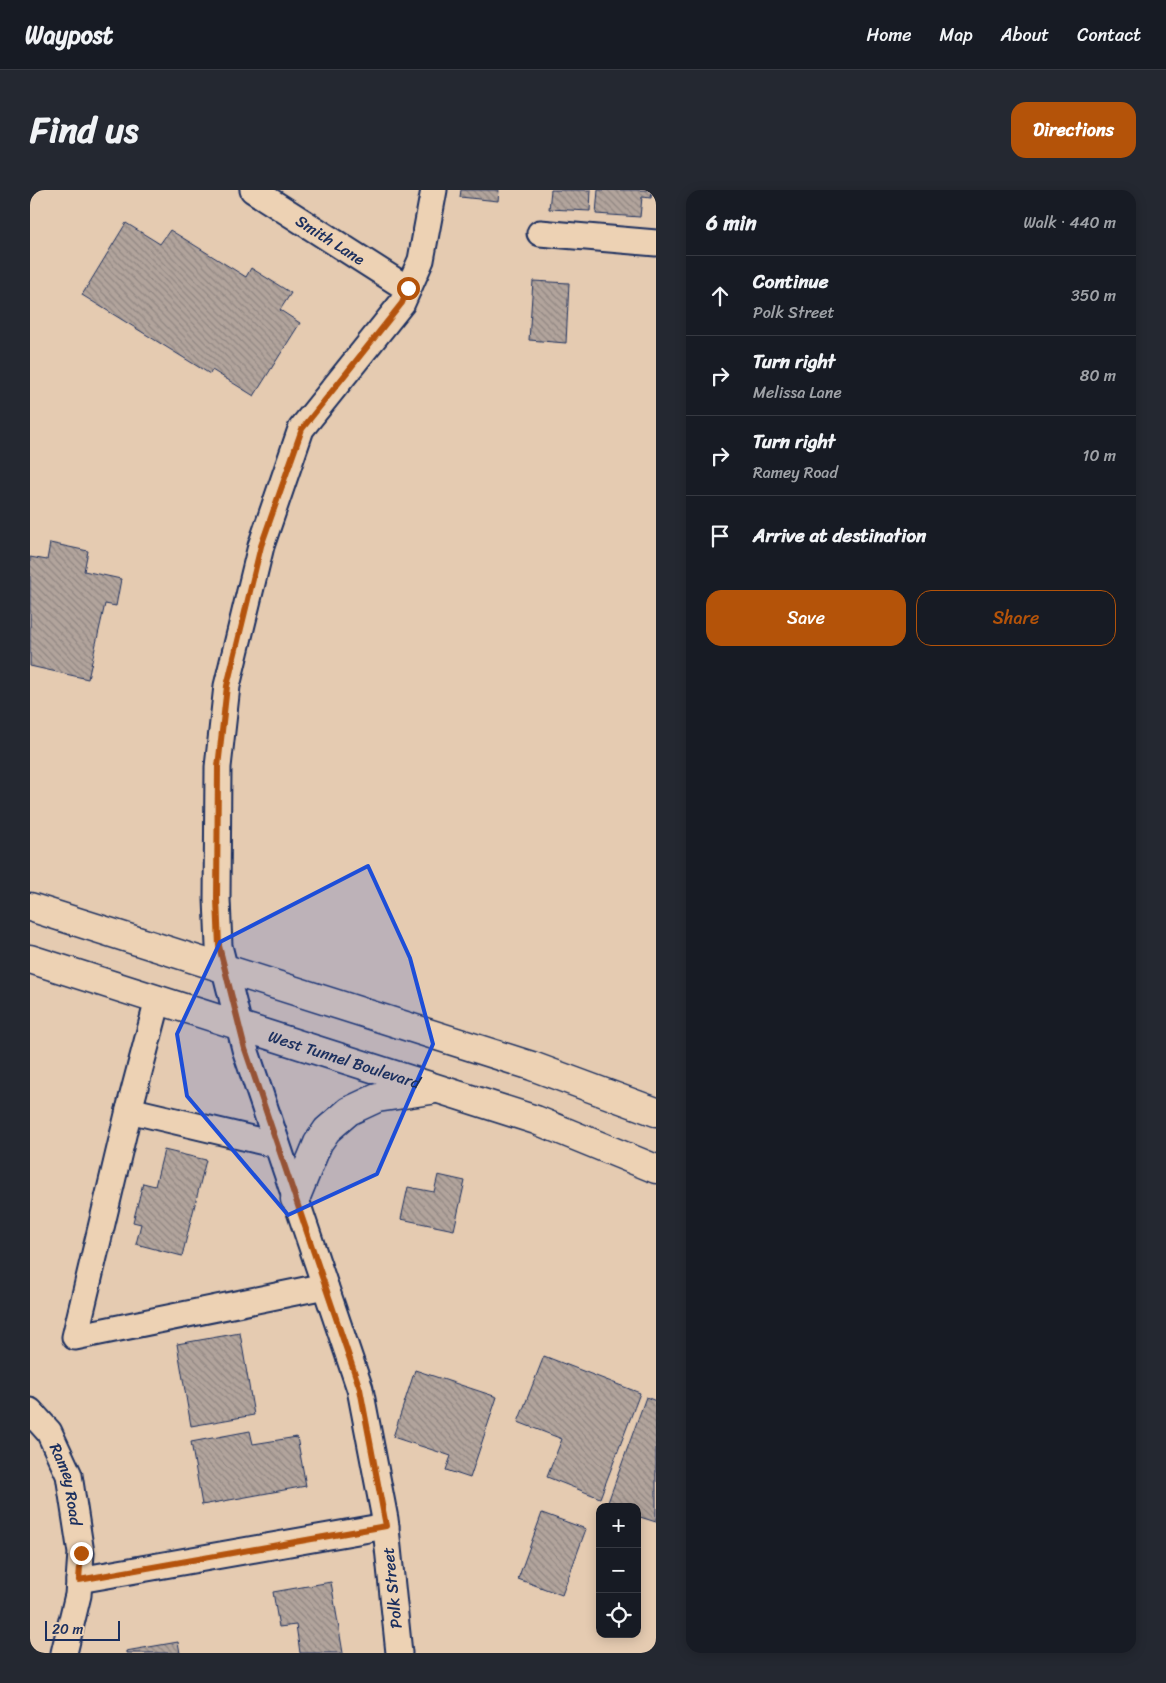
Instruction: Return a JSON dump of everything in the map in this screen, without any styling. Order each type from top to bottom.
[{"type":"main road","points":[[30,907],[532,1066],[656,1112]]},
{"type":"main road","name":"West Tunnel Boulevard","points":[[30,959],[536,1120],[656,1169]]},
{"type":"main road","points":[[295,1198],[318,1143],[327,1130],[349,1111],[377,1098],[438,1089]]},
{"type":"street","name":"Smith Lane","points":[[254,190],[408,288]]},
{"type":"street","name":"Polk Street","points":[[399,1653],[386,1526],[360,1389],[239,1026],[219,946],[217,899],[218,767],[227,686],[261,546],[302,429],[402,303],[421,260],[434,190]]},
{"type":"street","points":[[540,234],[656,243]]},
{"type":"street","points":[[158,1000],[129,1110],[76,1337],[325,1286]]},
{"type":"street","points":[[129,1110],[278,1145]]},
{"type":"street","name":"Ramey Road","points":[[30,1412],[48,1432],[69,1475],[81,1553],[78,1595],[64,1653]]},
{"type":"street","points":[[79,1580],[386,1526]]},
{"type":"highlighted area","points":[[368,866],[410,958],[433,1044],[377,1174],[288,1215],[187,1096],[177,1034],[220,942]]},
{"type":"building","points":[[461,190],[499,190],[498,201],[460,197]]},
{"type":"building","points":[[551,190],[591,190],[590,211],[549,209]]},
{"type":"building","points":[[598,190],[652,190],[651,198],[642,197],[640,217],[596,214]]},
{"type":"building","points":[[126,223],[160,244],[170,230],[246,277],[251,268],[291,293],[280,310],[300,323],[254,396],[212,370],[210,374],[82,295]]},
{"type":"building","points":[[533,281],[569,283],[566,343],[529,340]]},
{"type":"building","points":[[50,543],[88,551],[84,571],[121,579],[116,606],[105,604],[88,679],[30,666],[30,557],[47,560]]},
{"type":"building","points":[[164,1150],[206,1160],[182,1256],[136,1244],[141,1224],[133,1222],[143,1183],[155,1186]]},
{"type":"building","points":[[438,1175],[465,1181],[454,1230],[401,1219],[408,1187],[434,1192]]},
{"type":"building","points":[[240,1333],[254,1415],[191,1426],[177,1344]]},
{"type":"building","points":[[544,1356],[640,1393],[600,1498],[547,1477],[562,1439],[518,1422]]},
{"type":"building","points":[[415,1370],[497,1397],[470,1478],[446,1470],[451,1456],[393,1437]]},
{"type":"building","points":[[646,1397],[656,1401],[656,1522],[641,1517],[641,1503],[608,1503]]},
{"type":"building","points":[[250,1431],[253,1444],[297,1437],[306,1486],[202,1505],[191,1442]]},
{"type":"building","points":[[542,1513],[586,1529],[562,1595],[518,1579]]},
{"type":"building","points":[[331,1582],[343,1653],[300,1653],[296,1625],[279,1627],[273,1592]]},
{"type":"building","points":[[178,1642],[180,1653],[126,1653],[126,1651]]},
{"type":"route","points":[[81,1553],[79,1580],[386,1526],[360,1389],[245,1049],[219,946],[217,899],[218,767],[227,686],[261,546],[302,429],[327,395],[402,303],[408,288]]}]
